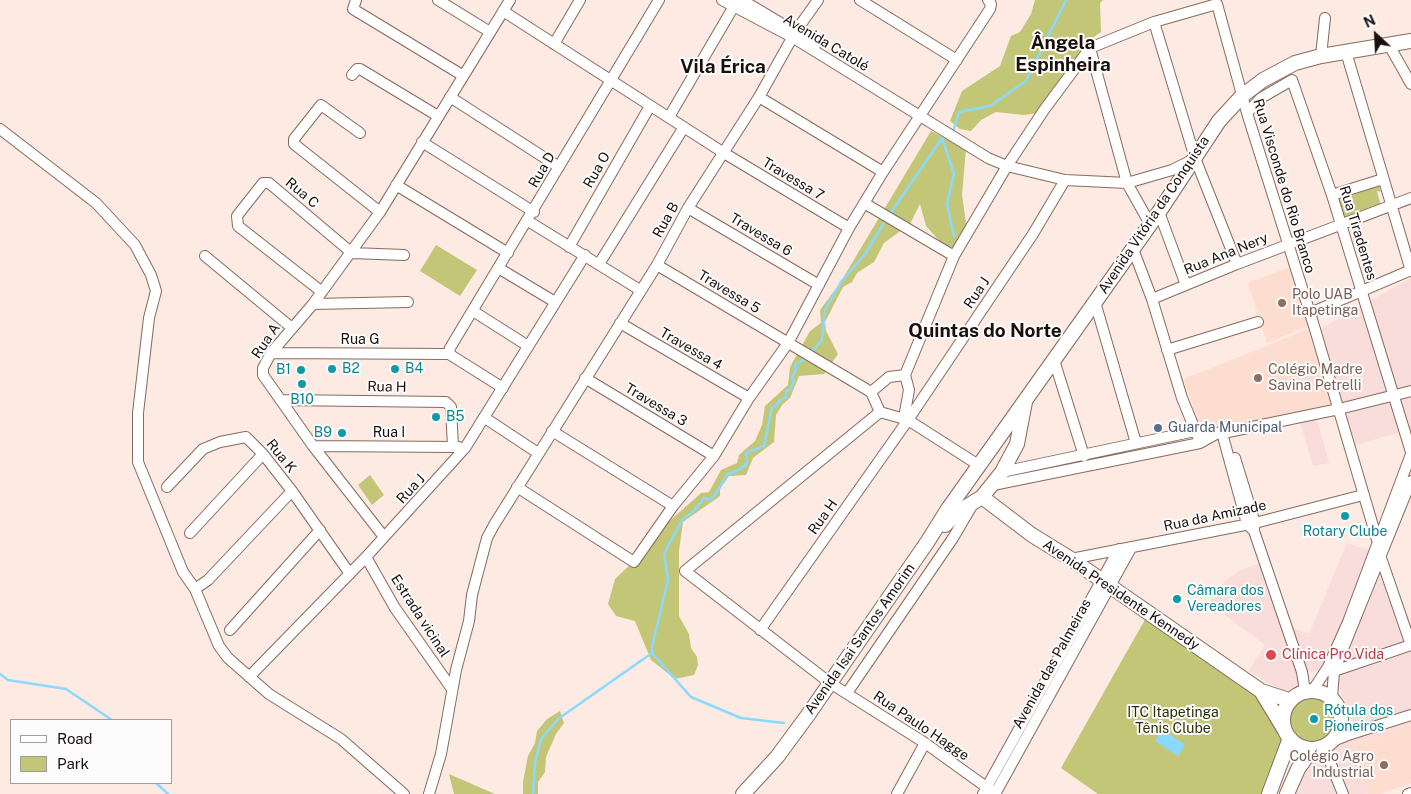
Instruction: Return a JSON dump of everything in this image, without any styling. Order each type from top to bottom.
[{"type":"main road","name":"Avenida Vitória da Conquista","points":[[966,484],[1159,212],[1214,127],[1242,96],[1276,72],[1295,63],[1321,56],[1408,43]]},
{"type":"main road","points":[[928,541],[958,512],[977,501],[993,485],[1017,444],[1025,402]]},
{"type":"main road","name":"Avenida Presidente Kennedy","points":[[966,484],[977,501],[1071,559],[1261,691],[1289,700]]},
{"type":"main road","name":"Avenida Isai Santos Amorim","points":[[743,794],[777,757],[966,484]]},
{"type":"main road","points":[[1269,794],[1287,734],[1284,714],[1289,700],[1309,690],[1325,693],[1332,698],[1339,710],[1345,730],[1321,747],[1298,769],[1288,794]]},
{"type":"main road","name":"Avenida Presidente Kennedy","points":[[1261,691],[1287,734]]},
{"type":"main road","points":[[1287,734],[1303,748],[1321,747]]},
{"type":"street","points":[[438,0],[490,32]]},
{"type":"street","name":"Rua A","points":[[384,537],[313,446],[263,375],[264,364],[352,253],[380,212],[510,0]]},
{"type":"street","points":[[554,44],[580,0]]},
{"type":"street","name":"Rua D","points":[[449,354],[450,348],[534,212],[610,80],[659,0]]},
{"type":"street","name":"Avenida Catolé","points":[[722,0],[738,2],[794,34],[905,101],[918,114],[988,158],[1007,166],[1065,180],[1127,183],[1172,170],[1195,158]]},
{"type":"street","name":"Rua B","points":[[429,794],[441,754],[452,689],[469,621],[472,595],[487,538],[538,453],[657,265],[688,208],[759,97],[794,34],[818,0]]},
{"type":"street","points":[[860,0],[957,60]]},
{"type":"street","points":[[669,117],[738,2]]},
{"type":"street","points":[[517,487],[634,562],[674,506],[714,456],[749,398],[788,343],[849,228],[918,114],[957,60],[990,2]]},
{"type":"street","points":[[354,4],[462,76]]},
{"type":"street","name":"Rua Visconde do Rio Branco","points":[[1154,22],[1217,4],[1247,113],[1310,313],[1378,543]]},
{"type":"street","name":"Travessa 7","points":[[503,11],[724,153],[849,228]]},
{"type":"street","points":[[1321,56],[1325,18]]},
{"type":"street","points":[[908,420],[905,412],[909,390],[905,375],[954,256],[1007,166],[1044,110],[1090,48],[1154,22],[1195,158],[1237,264]]},
{"type":"street","points":[[1389,45],[1411,84]]},
{"type":"street","points":[[1090,48],[1127,183],[1150,224]]},
{"type":"street","points":[[1310,313],[1411,271],[1346,52]]},
{"type":"street","points":[[352,75],[357,69],[360,69],[438,116]]},
{"type":"street","name":"Rua Tiradentes","points":[[1247,113],[1262,98],[1292,80],[1332,195],[1411,454]]},
{"type":"street","points":[[450,97],[559,167]]},
{"type":"street","points":[[759,97],[883,172]]},
{"type":"street","points":[[360,133],[321,104],[294,140],[294,144],[380,212]]},
{"type":"street","name":"Rua O","points":[[569,247],[650,106]]},
{"type":"street","points":[[599,264],[684,126]]},
{"type":"street","points":[[0,129],[96,203],[135,245],[151,275],[156,291],[149,318],[138,413],[138,462],[183,572],[195,590],[223,652],[249,677],[281,702],[341,738],[404,794]]},
{"type":"street","points":[[422,142],[534,212]]},
{"type":"street","name":"Rua J","points":[[908,420],[1033,234],[1065,180]]},
{"type":"street","points":[[1332,195],[1383,180]]},
{"type":"street","name":"Rua C","points":[[322,292],[238,226],[237,216],[263,183],[268,182],[352,253]]},
{"type":"street","points":[[396,185],[508,252]]},
{"type":"street","points":[[1391,206],[1411,198]]},
{"type":"street","points":[[864,203],[954,256]]},
{"type":"street","name":"Rua Ana Nery","points":[[1152,299],[1288,244],[1391,206]]},
{"type":"street","name":"Travessa 6","points":[[688,208],[819,285]]},
{"type":"street","points":[[1159,212],[1186,285]]},
{"type":"street","points":[[528,221],[640,290]]},
{"type":"street","points":[[1133,249],[1152,299],[1167,350],[1200,443]]},
{"type":"street","points":[[352,253],[404,254]]},
{"type":"street","points":[[538,453],[485,418],[585,255]]},
{"type":"street","points":[[205,256],[292,328]]},
{"type":"street","name":"Travessa 5","points":[[657,265],[871,392]]},
{"type":"street","points":[[500,268],[555,302]]},
{"type":"street","points":[[313,304],[408,302]]},
{"type":"street","points":[[1096,302],[1136,444]]},
{"type":"street","points":[[473,311],[528,346]]},
{"type":"street","points":[[1167,350],[1258,322]]},
{"type":"street","name":"Travessa 4","points":[[620,323],[749,398]]},
{"type":"street","name":"Rua G","points":[[271,353],[449,354]]},
{"type":"street","points":[[449,354],[503,388]]},
{"type":"street","points":[[1054,360],[1084,456]]},
{"type":"street","points":[[905,375],[889,377],[871,392],[880,412],[908,420],[980,466]]},
{"type":"street","name":"Travessa 3","points":[[585,378],[714,456]]},
{"type":"street","points":[[993,485],[1200,443],[1223,433],[1338,409],[1411,391]]},
{"type":"street","name":"Rua H","points":[[281,400],[446,402],[451,407],[454,447]]},
{"type":"street","points":[[830,683],[685,571],[880,412]]},
{"type":"street","name":"Rua J","points":[[249,677],[366,557],[465,448],[485,418]]},
{"type":"street","name":"Rua H","points":[[760,630],[908,420]]},
{"type":"street","points":[[552,431],[674,506]]},
{"type":"street","points":[[1002,472],[1195,431],[1223,433]]},
{"type":"street","points":[[1223,433],[1252,526],[1309,690],[1330,662],[1348,622],[1411,454]]},
{"type":"street","name":"Rua K","points":[[167,488],[203,449],[220,442],[246,437],[263,454],[292,491],[350,574]]},
{"type":"street","name":"Rua I","points":[[313,446],[465,448]]},
{"type":"street","points":[[190,533],[263,454]]},
{"type":"street","points":[[1332,698],[1334,671],[1411,481]]},
{"type":"street","points":[[195,590],[208,580],[292,491]]},
{"type":"street","name":"Rua da Amizade","points":[[1071,559],[1252,526],[1363,496]]},
{"type":"street","points":[[847,693],[977,501]]},
{"type":"street","points":[[230,630],[320,530]]},
{"type":"street","name":"Avenida das Palmeiras","points":[[984,791],[1106,585],[1131,548]]},
{"type":"street","name":"Avenida das Palmeiras","points":[[996,794],[1106,585],[1120,550]]},
{"type":"street","name":"Estrada vicinal","points":[[366,557],[395,608],[452,689]]},
{"type":"street","points":[[1334,671],[1411,645],[1381,558]]},
{"type":"street","points":[[1302,672],[1321,676]]},
{"type":"street","name":"Rua Paulo Hagge","points":[[830,683],[925,743],[984,791],[996,794]]},
{"type":"street","points":[[1345,730],[1411,715]]},
{"type":"street","points":[[897,794],[925,743]]},
{"type":"street","points":[[1321,747],[1336,794]]},
{"type":"street","points":[[1321,747],[1343,794]]},
{"type":"shaded area","name":"Polo UAB Itapetinga","points":[[1298,264],[1317,322],[1267,343],[1248,283]]},
{"type":"shaded area","points":[[1411,278],[1411,435],[1400,432],[1349,447],[1339,416],[1317,419],[1329,463],[1313,466],[1300,422],[1320,329]]},
{"type":"shaded area","name":"Colégio Madre Savina Petrelli","points":[[1314,327],[1335,407],[1225,429],[1200,430],[1184,379]]},
{"type":"shaded area","points":[[1347,543],[1369,550],[1363,565],[1389,576],[1411,633],[1411,724],[1351,747],[1368,794],[1294,794],[1307,762],[1321,757],[1351,721],[1338,682],[1323,672],[1307,671],[1288,694],[1268,683],[1249,670],[1265,645],[1221,612],[1211,600],[1226,580],[1241,570],[1267,561],[1289,627],[1309,634]]},
{"type":"shaded area","name":"Colégio Agro Industrial","points":[[1411,724],[1411,783],[1380,794],[1368,794],[1351,747]]},
{"type":"green space","points":[[1035,0],[1103,0],[1100,3],[1101,32],[1091,39],[1090,48],[1067,69],[1040,107],[1038,113],[1024,115],[996,112],[981,120],[971,131],[960,129],[950,121],[962,91],[1000,66],[1011,36],[1020,32],[1031,14]]},
{"type":"green space","points":[[931,131],[966,149],[962,195],[967,230],[958,249],[943,245],[926,226],[920,204],[910,224],[884,243],[874,262],[857,273],[852,282],[843,287],[825,322],[826,331],[838,354],[824,374],[799,376],[790,398],[782,405],[776,415],[774,442],[753,458],[746,475],[729,476],[720,489],[720,496],[683,522],[679,551],[679,616],[689,634],[691,648],[697,657],[698,665],[694,675],[675,679],[651,660],[635,621],[616,616],[608,604],[615,579],[633,562],[665,525],[701,493],[709,492],[721,470],[737,463],[739,455],[755,441],[762,425],[765,406],[788,385],[790,367],[810,331],[821,323],[820,310],[840,283]]},
{"type":"green space","points":[[1379,186],[1381,192],[1377,191],[1380,203],[1385,204],[1346,222],[1338,200]]},
{"type":"green space","points":[[436,245],[477,270],[460,296],[420,271]]},
{"type":"green space","points":[[370,475],[384,495],[372,505],[358,485]]},
{"type":"green space","name":"ITC Itapetinga Tênis Clube","points":[[1147,616],[1263,694],[1282,728],[1281,756],[1263,794],[1098,794],[1061,768]]},
{"type":"green space","name":"Rótula dos Pioneiros","points":[[1309,695],[1319,695],[1331,702],[1338,714],[1338,724],[1331,736],[1319,743],[1309,743],[1301,739],[1294,732],[1290,724],[1290,714],[1294,706],[1301,699]]},
{"type":"green space","points":[[560,711],[564,723],[556,734],[546,757],[545,772],[538,782],[538,794],[523,794],[523,782],[528,756],[535,743],[537,731],[547,719]]},
{"type":"green space","points":[[449,774],[495,794],[454,794]]},
{"type":"water","points":[[1162,729],[1185,745],[1178,756],[1155,741]]},
{"type":"waterway","points":[[953,132],[959,112],[990,106],[1026,81],[1066,0]]},
{"type":"waterway","points":[[942,138],[954,174],[947,204],[954,236]]},
{"type":"waterway","points":[[890,214],[942,138]]},
{"type":"waterway","points":[[810,354],[822,340],[825,310],[841,282],[865,254],[887,218]]},
{"type":"waterway","points":[[784,723],[741,718],[691,697],[652,653],[652,647],[668,580],[664,554],[682,520],[694,511],[704,498],[709,500],[714,496],[728,474],[741,469],[747,463],[746,453],[764,446],[772,407],[776,406],[780,400],[786,398],[786,391],[790,390],[794,381],[792,377],[796,370],[795,365],[807,358]]},
{"type":"waterway","points":[[533,794],[535,763],[541,739],[558,719],[652,653]]},
{"type":"waterway","points":[[0,674],[8,680],[66,689],[111,719]]},
{"type":"waterway","points":[[157,784],[168,794]]},
{"type":"place","name":"Polo UAB Itapetinga","points":[[1282,303]]},
{"type":"place","name":"B2","points":[[332,369]]},
{"type":"place","name":"B4","points":[[395,369]]},
{"type":"place","name":"B1","points":[[301,370]]},
{"type":"place","name":"Colégio Madre Savina Petrelli","points":[[1258,378]]},
{"type":"place","name":"B10","points":[[302,384]]},
{"type":"place","name":"B5","points":[[436,417]]},
{"type":"place","name":"Guarda Municipal","points":[[1158,428]]},
{"type":"place","name":"B9","points":[[342,433]]},
{"type":"place","name":"Rotary Clube","points":[[1345,516]]},
{"type":"place","name":"Câmara dos Vereadores","points":[[1177,599]]},
{"type":"place","name":"Clínica Pro Vida","points":[[1271,655]]},
{"type":"place","name":"Rótula dos Pioneiros","points":[[1314,719]]},
{"type":"place","name":"Colégio Agro Industrial","points":[[1384,765]]},
{"type":"district","name":"Ângela Espinheira","points":[[1063,54]]},
{"type":"district","name":"Vila Érica","points":[[723,67]]},
{"type":"district","name":"Quintas do Norte","points":[[985,331]]}]
